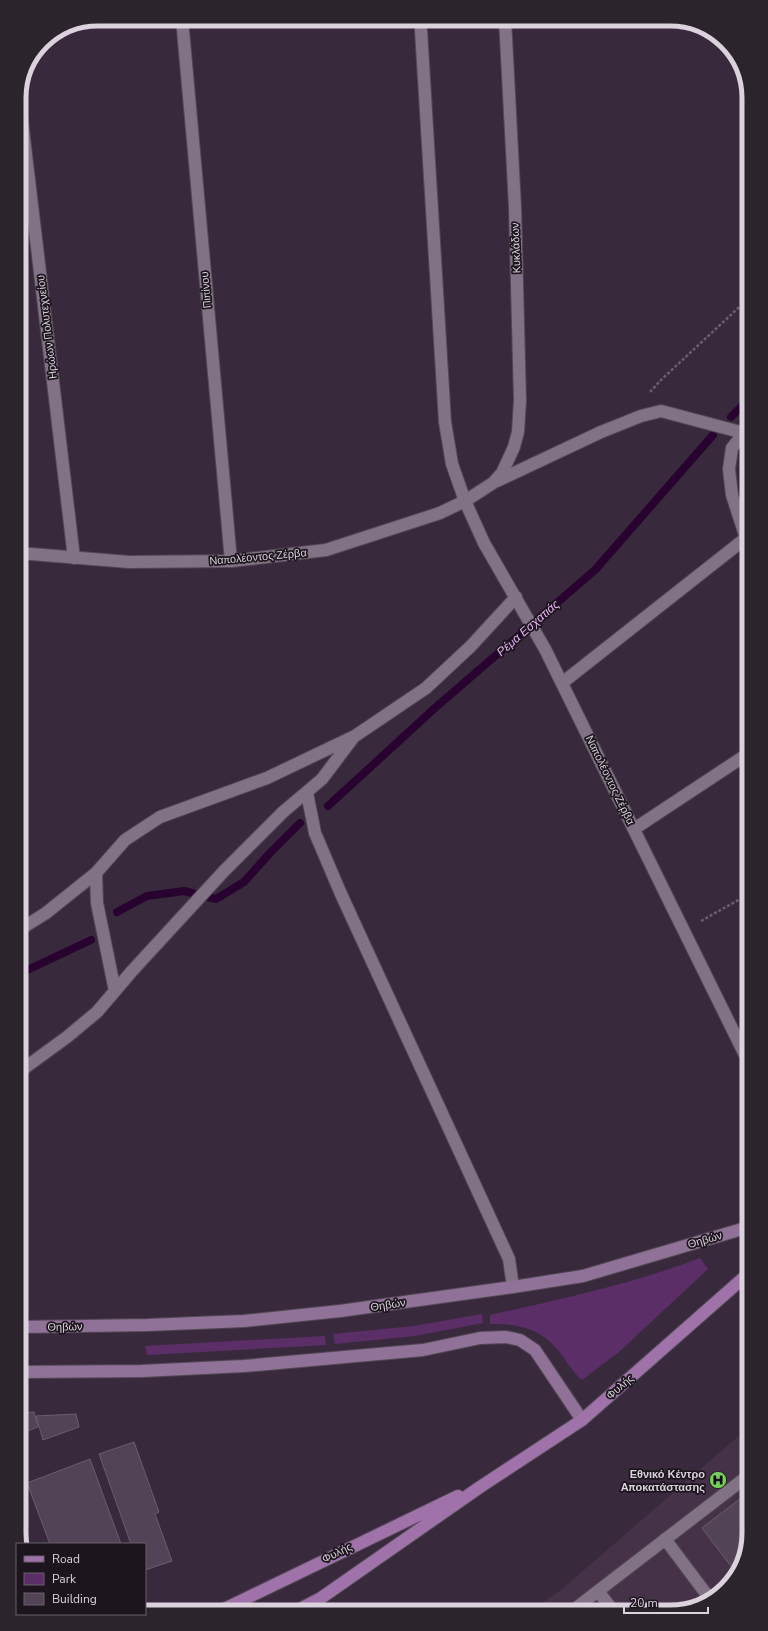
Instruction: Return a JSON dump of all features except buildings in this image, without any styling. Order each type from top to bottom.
[{"type":"main road","name":"Θηβών","points":[[26,1327],[147,1325],[244,1321],[340,1311],[583,1276],[742,1229]]},
{"type":"main road","name":"Φυλής","points":[[308,1605],[321,1598],[480,1487],[582,1420],[742,1279]]},
{"type":"main road","points":[[26,1372],[142,1371],[244,1366],[423,1350],[480,1338],[506,1337],[520,1340],[535,1350],[582,1420]]},
{"type":"main road","name":"Φυλής","points":[[232,1605],[438,1504],[480,1487]]},
{"type":"main road","points":[[310,1605],[321,1598]]},
{"type":"street","name":"Πιπίνου","points":[[183,26],[231,562]]},
{"type":"street","name":"Κυκλάδων","points":[[502,473],[514,447],[518,432],[520,400],[515,207],[505,26]]},
{"type":"street","points":[[421,30],[444,422],[452,464],[465,501]]},
{"type":"street","name":"Ηρώων Πολυτεχνείου","points":[[26,155],[74,558]]},
{"type":"street","points":[[493,483],[601,432],[635,418],[661,411],[742,431]]},
{"type":"street","points":[[742,437],[732,448],[729,468],[732,495],[742,526]]},
{"type":"street","name":"Ναπολέοντος Ζέρβα","points":[[26,554],[129,562],[231,562],[326,550],[440,513],[465,501],[493,483],[502,473]]},
{"type":"street","name":"Ναπολέοντος Ζέρβα","points":[[465,501],[484,543],[545,649],[742,1049]]},
{"type":"street","points":[[562,683],[742,546]]},
{"type":"street","points":[[26,926],[46,913],[96,873],[125,840],[160,817],[267,778],[355,736],[426,688],[471,646],[516,597]]},
{"type":"street","points":[[26,1067],[67,1037],[91,1017],[224,871],[283,812],[322,779],[355,736]]},
{"type":"street","points":[[634,829],[742,758]]},
{"type":"street","points":[[307,793],[315,833],[341,894],[509,1259],[513,1287]]},
{"type":"street","points":[[96,873],[97,903],[115,991]]},
{"type":"street","points":[[580,1605],[742,1480]]},
{"type":"street","points":[[664,1539],[707,1595]]},
{"type":"street","points":[[598,1591],[609,1605]]},
{"type":"path","points":[[635,418],[643,400],[662,379],[742,305]]},
{"type":"path","points":[[684,930],[742,898]]},
{"type":"shaded area","name":"Εθνικό Κέντρο Αποκατάστασης","points":[[742,1433],[741,1547],[735,1565],[718,1587],[698,1600],[684,1604],[540,1605],[561,1590]]},
{"type":"green space","points":[[700,1258],[708,1269],[619,1352],[582,1380],[557,1349],[543,1336],[518,1326],[490,1324],[490,1315],[570,1297],[648,1276]]},
{"type":"green space","points":[[482,1314],[483,1323],[415,1336],[335,1344],[333,1334],[414,1326]]},
{"type":"green space","points":[[325,1336],[326,1345],[147,1355],[145,1346]]},
{"type":"waterway","name":"Ρέμα Εσχατιάς","points":[[731,417],[742,406]]},
{"type":"waterway","name":"Ρέμα Εσχατιάς","points":[[328,806],[436,707],[595,570],[713,435]]},
{"type":"waterway","name":"Ρέμα Εσχατιάς","points":[[117,912],[147,896],[184,891],[216,899],[244,882],[300,823]]},
{"type":"waterway","name":"Ρέμα Εσχατιάς","points":[[26,971],[91,940]]},
{"type":"place","name":"Εθνικό Κέντρο Αποκατάστασης","points":[[718,1480]]}]
